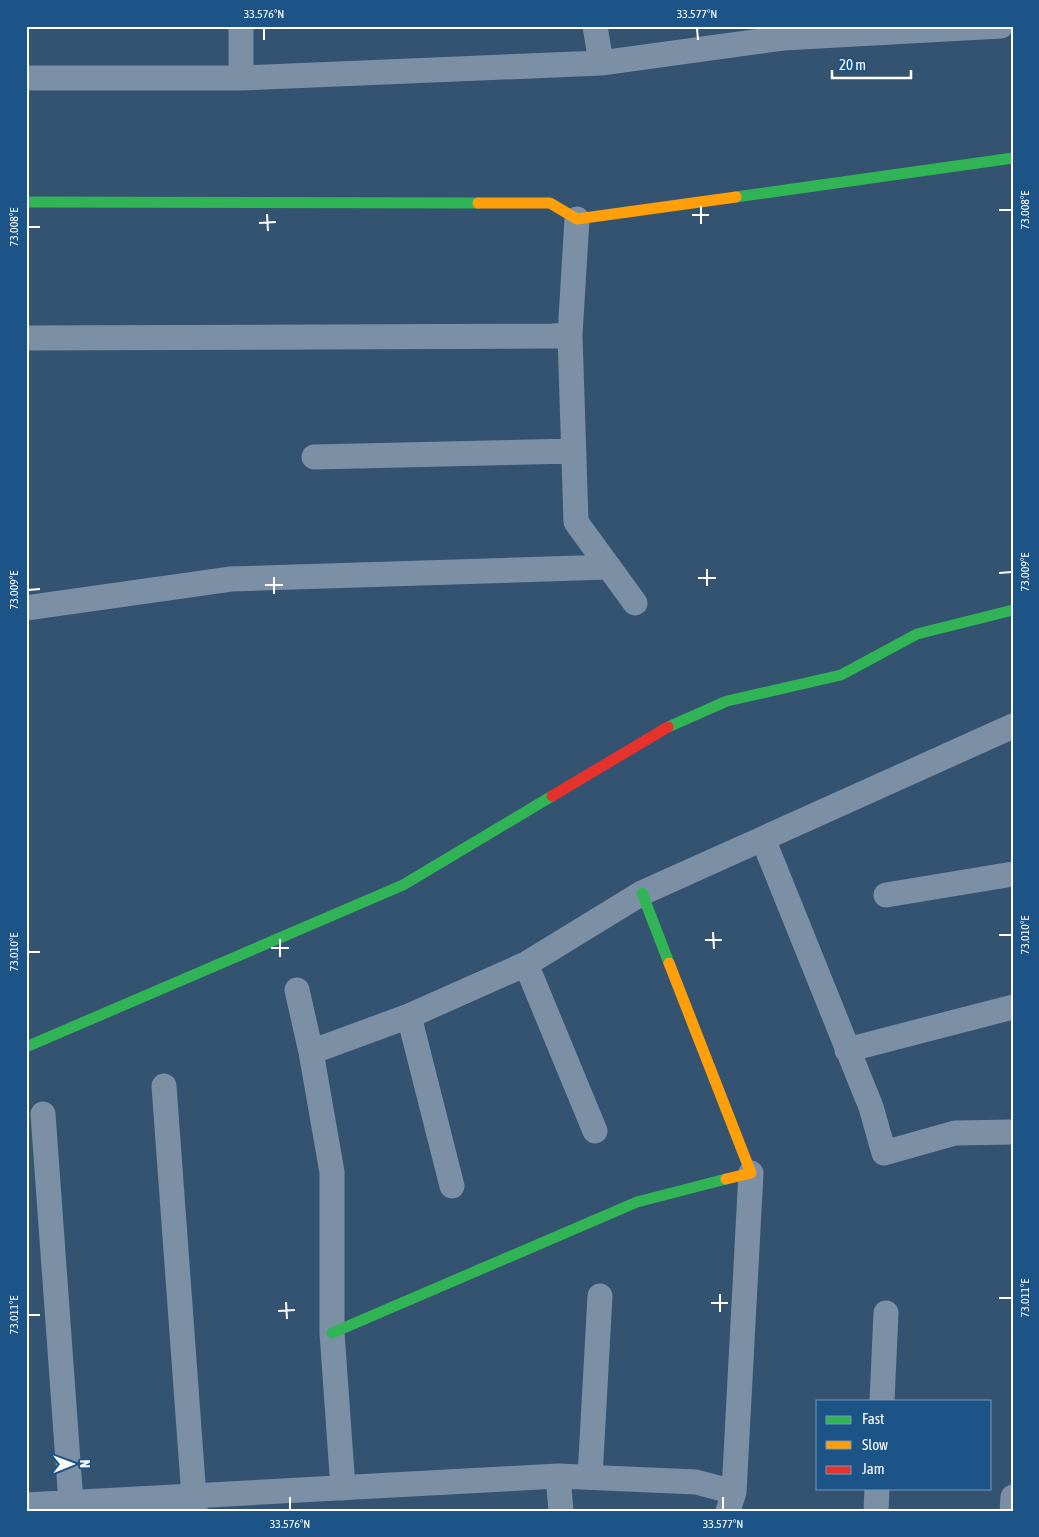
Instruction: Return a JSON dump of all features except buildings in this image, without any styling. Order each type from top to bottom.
[{"type":"street","points":[[241,26],[241,78]]},
{"type":"street","points":[[595,26],[601,63]]},
{"type":"street","points":[[26,78],[241,78],[601,63],[783,38],[1001,26]]},
{"type":"street","points":[[26,202],[550,203],[577,219],[1013,158]]},
{"type":"street","points":[[577,219],[570,334],[576,522],[635,602]]},
{"type":"street","points":[[26,338],[544,336],[570,334]]},
{"type":"street","points":[[314,456],[573,450]]},
{"type":"street","points":[[26,608],[231,580],[609,567]]},
{"type":"street","points":[[26,1048],[404,885],[667,727],[727,701],[840,675],[916,634],[1013,610]]},
{"type":"street","points":[[312,1052],[409,1016],[526,964],[642,893],[1013,726]]},
{"type":"street","points":[[763,839],[871,1107],[884,1153],[955,1133],[1013,1132]]},
{"type":"street","points":[[886,895],[1013,874]]},
{"type":"street","points":[[43,1114],[47,1505],[195,1503],[343,1488],[558,1476],[696,1482],[731,1501],[751,1173],[642,893]]},
{"type":"street","points":[[526,964],[595,1131]]},
{"type":"street","points":[[297,990],[312,1052],[332,1172],[332,1333],[343,1488]]},
{"type":"street","points":[[848,1050],[1013,1007]]},
{"type":"street","points":[[409,1016],[452,1186]]},
{"type":"street","points":[[164,1086],[195,1503]]},
{"type":"street","points":[[332,1333],[637,1202],[751,1173]]},
{"type":"street","points":[[590,1477],[600,1296]]},
{"type":"street","points":[[882,1400],[886,1313]]},
{"type":"street","points":[[558,1476],[561,1511]]},
{"type":"street","points":[[876,1511],[877,1490]]},
{"type":"street","points":[[1012,1511],[1013,1497]]},
{"type":"traffic: fast","points":[[736,197],[1013,158]]},
{"type":"traffic: fast","points":[[26,202],[478,203]]},
{"type":"traffic: fast","points":[[668,727],[727,701],[841,675],[917,634],[1013,610]]},
{"type":"traffic: fast","points":[[26,1047],[403,885],[552,796]]},
{"type":"traffic: fast","points":[[642,893],[669,963]]},
{"type":"traffic: fast","points":[[332,1333],[637,1202],[726,1179]]},
{"type":"traffic: slow","points":[[478,203],[550,203],[577,219],[736,197]]},
{"type":"traffic: slow","points":[[669,963],[751,1173],[726,1179]]},
{"type":"traffic: jam","points":[[552,796],[668,727]]}]
